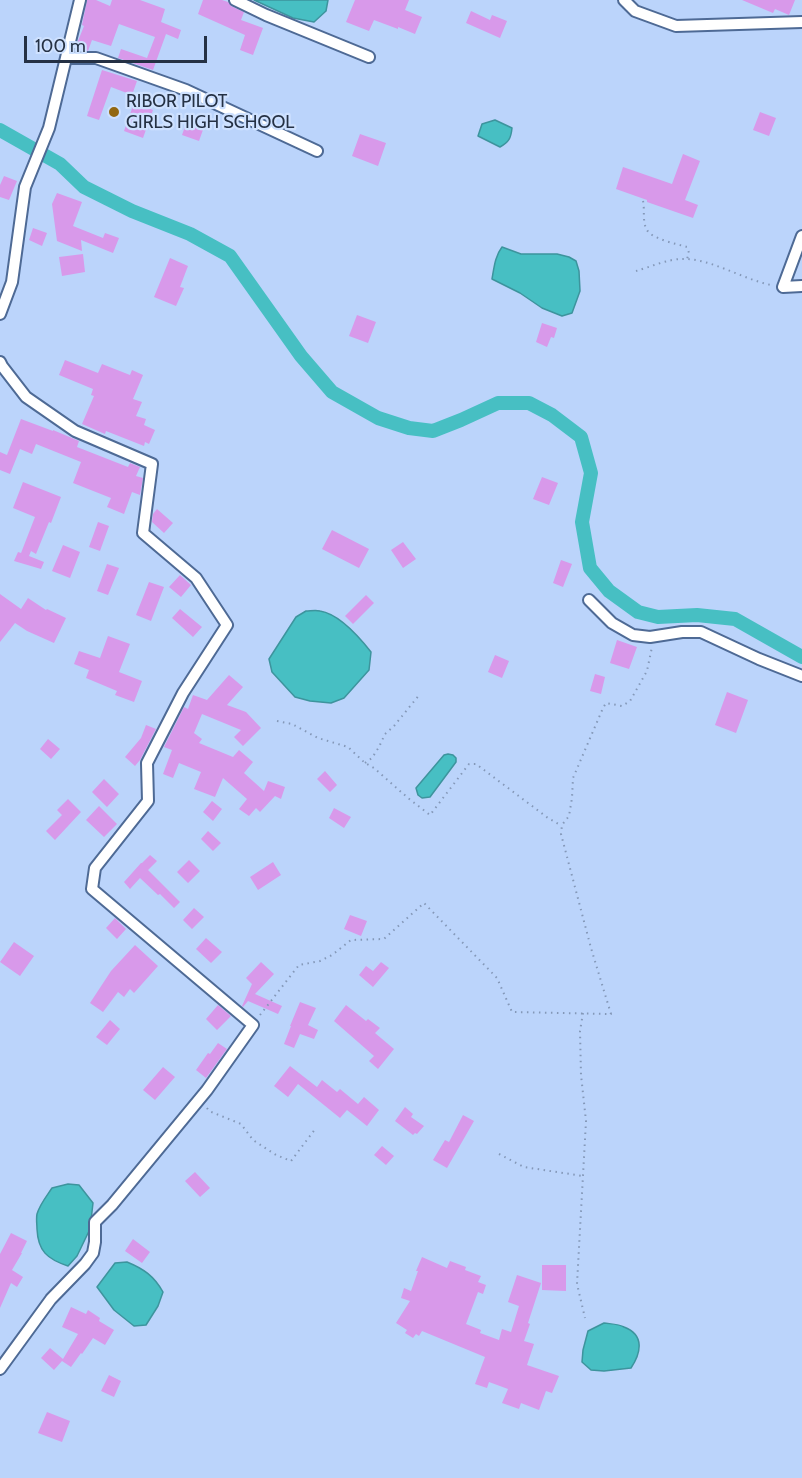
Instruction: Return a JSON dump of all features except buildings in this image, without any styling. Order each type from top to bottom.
[{"type":"street","points":[[0,314],[12,282],[25,187],[49,128],[80,0]]},
{"type":"street","points":[[235,0],[369,57]]},
{"type":"street","points":[[624,0],[635,11],[676,26],[802,22]]},
{"type":"street","points":[[67,58],[96,58],[186,90],[317,151]]},
{"type":"street","points":[[802,236],[783,287],[802,286]]},
{"type":"street","points":[[0,363],[26,397],[75,431],[152,464],[143,533],[196,578],[227,625],[183,693],[147,763],[148,801],[95,867],[92,889],[253,1025],[199,1100],[112,1205],[95,1222],[93,1253],[51,1299],[0,1368]]},
{"type":"street","points":[[589,600],[612,623],[633,635],[654,636],[701,632],[802,676]]},
{"type":"path","points":[[643,201],[647,230],[666,241],[687,247],[689,253],[687,259]]},
{"type":"path","points":[[636,271],[679,259],[687,259],[758,282],[783,287]]},
{"type":"path","points":[[253,1025],[299,965],[320,961],[351,940],[384,939],[424,903],[497,978],[512,1012],[610,1014],[561,834],[562,825],[569,816],[573,778],[606,703],[622,706],[630,701],[647,671],[654,636]]},
{"type":"path","points":[[365,763],[372,758],[385,734],[420,694]]},
{"type":"path","points":[[277,721],[292,724],[318,738],[348,747],[430,815],[469,764],[476,764],[560,825]]},
{"type":"path","points":[[583,1013],[580,1031],[586,1121],[577,1284],[585,1318]]},
{"type":"path","points":[[199,1100],[209,1111],[241,1124],[253,1140],[276,1155],[291,1161],[316,1128]]},
{"type":"path","points":[[499,1154],[524,1167],[583,1176]]},
{"type":"shaded area","points":[[254,0],[328,0],[326,11],[314,22],[293,18]]},
{"type":"shaded area","points":[[495,120],[512,128],[509,139],[500,147],[478,136],[482,124]]},
{"type":"shaded area","points":[[502,247],[521,254],[557,254],[576,261],[580,291],[572,313],[562,316],[542,308],[520,293],[492,279],[496,258]]},
{"type":"shaded area","points":[[306,611],[327,613],[342,622],[371,652],[369,670],[344,698],[331,703],[295,697],[272,672],[269,659],[296,617]]},
{"type":"shaded area","points":[[448,754],[456,758],[456,762],[430,797],[422,798],[418,795],[416,788],[444,755]]},
{"type":"shaded area","points":[[68,1184],[79,1185],[93,1203],[90,1229],[77,1256],[68,1266],[49,1257],[42,1249],[38,1237],[37,1214],[52,1188]]},
{"type":"shaded area","points":[[127,1262],[148,1274],[163,1292],[158,1306],[146,1325],[134,1326],[114,1310],[97,1287],[115,1263]]},
{"type":"shaded area","points":[[604,1323],[631,1330],[638,1340],[639,1351],[631,1368],[591,1370],[582,1362],[588,1331]]},
{"type":"waterway","points":[[0,130],[60,164],[84,187],[132,211],[190,234],[230,256],[301,356],[332,392],[378,418],[409,428],[433,431],[498,403],[529,403],[552,415],[581,437],[591,473],[582,522],[590,568],[609,591],[638,612],[658,617],[697,615],[735,619],[802,657]]},
{"type":"place","name":"RIBOR PILOT GIRLS HIGH SCHOOL","points":[[114,112]]}]
